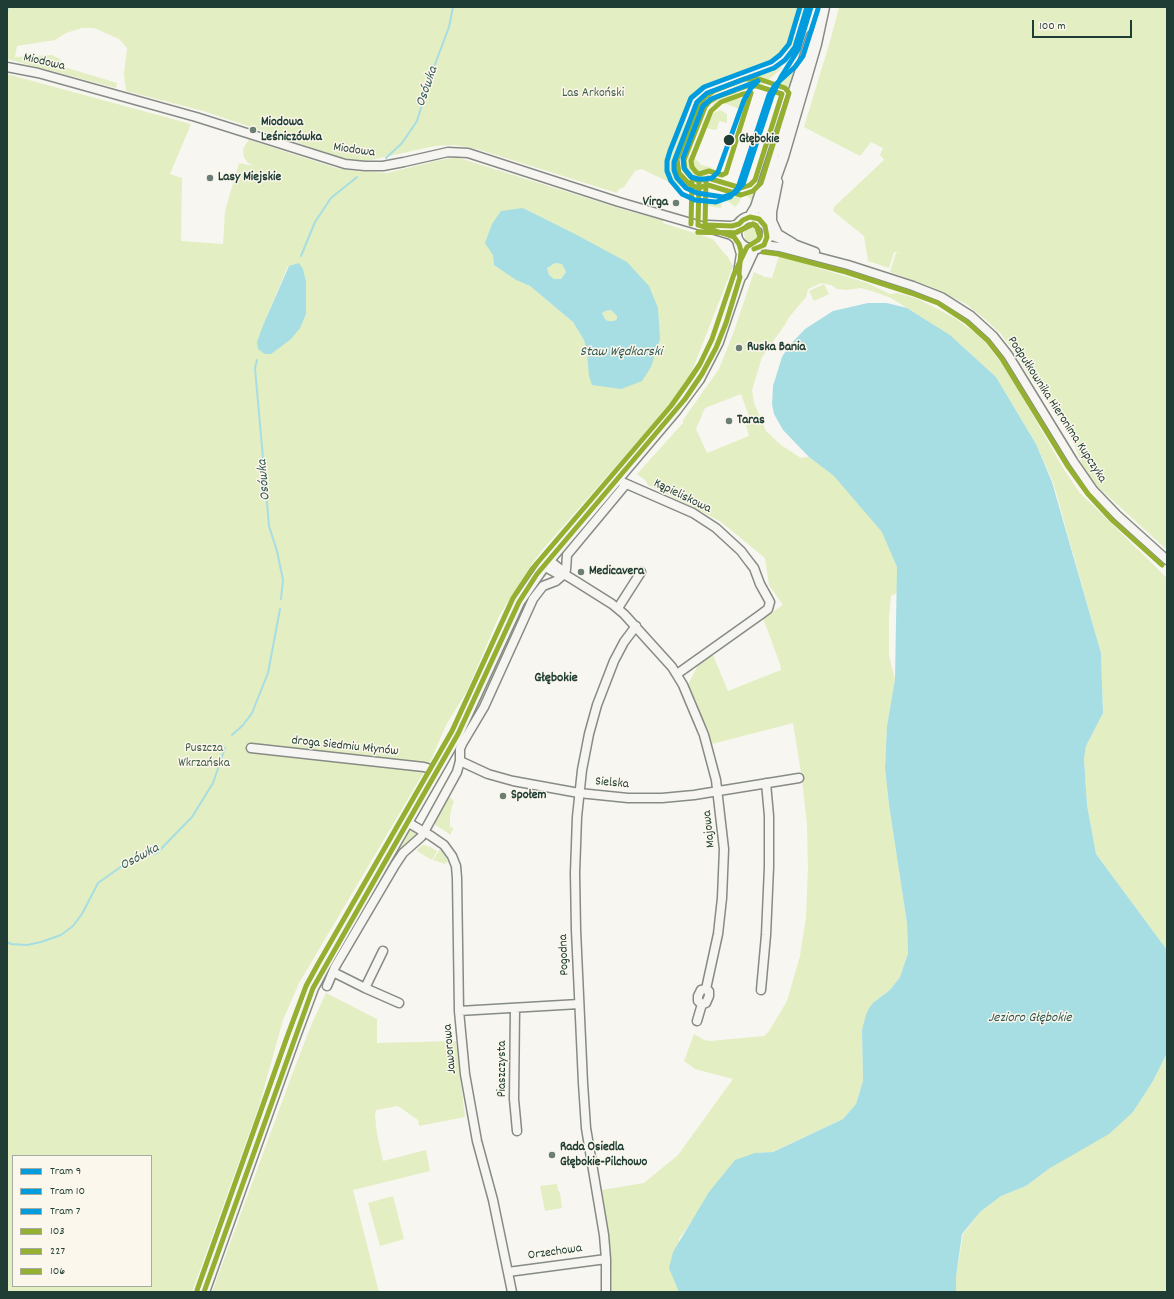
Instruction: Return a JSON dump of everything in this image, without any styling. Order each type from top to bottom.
[{"type":"main road","points":[[738,241],[746,248],[754,249],[764,245],[767,234],[763,223],[764,210],[783,157],[816,44],[823,7]]},
{"type":"main road","points":[[740,277],[739,274],[742,254],[736,232],[739,224],[743,220],[750,217],[756,208],[823,7]]},
{"type":"main road","points":[[750,217],[756,218],[763,223]]},
{"type":"main road","points":[[204,1292],[311,993],[330,955],[437,771],[469,712],[519,602],[546,563],[622,482],[682,403],[705,369],[723,331],[740,277],[754,249]]},
{"type":"street","name":"Miodowa","points":[[7,68],[53,77],[203,118],[339,163],[358,166],[380,166],[398,164],[444,152],[466,152],[626,204],[731,235],[738,241]]},
{"type":"street","name":"Podpułkownika Hieronima Kupczyka","points":[[783,157],[772,219],[778,234],[793,243]]},
{"type":"street","name":"Miodowa","points":[[698,225],[731,226],[739,224]]},
{"type":"street","name":"Podpułkownika Hieronima Kupczyka","points":[[767,234],[848,265],[937,295],[963,310],[986,329],[1008,355],[1087,482],[1110,508],[1167,560]]},
{"type":"street","name":"Podpułkownika Hieronima Kupczyka","points":[[764,245],[779,247],[848,265]]},
{"type":"street","name":"Kąpieliskowa","points":[[622,482],[699,516],[716,528],[741,551],[754,568],[760,584],[770,602],[768,609],[676,674]]},
{"type":"street","points":[[327,986],[333,972],[394,865],[403,853],[424,832],[457,772],[462,744],[484,707],[533,599],[542,586],[556,581],[564,574],[566,570],[567,555],[622,482]]},
{"type":"street","name":"Majowa","points":[[546,563],[556,573],[564,574],[618,608],[636,626],[667,660],[676,674],[688,696],[704,735],[718,792],[724,849],[722,898],[716,948],[706,988],[701,990],[698,996],[698,1001],[702,1004],[697,1021]]},
{"type":"street","points":[[618,608],[641,572]]},
{"type":"street","name":"Pogodna","points":[[606,1292],[606,1259],[603,1227],[586,1128],[579,1004],[575,873],[579,793],[585,750],[593,718],[609,671],[618,652],[636,626]]},
{"type":"street","name":"droga Siedmiu Młynów","points":[[251,748],[424,767],[437,771]]},
{"type":"street","name":"Sielska","points":[[460,761],[488,774],[505,779],[579,793],[628,798],[678,797],[718,792],[799,778]]},
{"type":"street","points":[[761,990],[766,935],[769,867],[769,816],[766,783]]},
{"type":"street","name":"Jaworowa","points":[[407,822],[445,846],[452,856],[456,866],[459,1011],[469,1104],[477,1141],[493,1200],[512,1292]]},
{"type":"street","points":[[365,988],[383,951]]},
{"type":"street","points":[[333,972],[399,1003]]},
{"type":"street","points":[[459,1011],[579,1004]]},
{"type":"street","name":"Piaszczysta","points":[[515,1008],[514,1099],[518,1131]]},
{"type":"street","name":"Orzechowa","points":[[508,1272],[606,1259]]},
{"type":"green space","name":"Las Arkoński","points":[[7,7],[804,7],[792,36],[797,38],[790,48],[780,57],[774,61],[708,85],[693,96],[688,108],[685,127],[673,161],[673,171],[681,188],[642,169],[635,171],[624,187],[619,189],[617,193],[477,149],[455,145],[435,146],[366,161],[343,158],[203,111],[126,91],[124,74],[127,48],[119,39],[94,28],[82,28],[66,33],[55,40],[17,46],[15,57],[52,55],[60,59],[64,67],[117,83],[116,88],[7,59]]},
{"type":"green space","points":[[839,7],[1167,7],[1167,550],[1097,486],[1083,468],[1075,446],[1061,419],[1029,376],[1014,351],[1001,334],[966,304],[929,286],[890,272],[896,253],[904,254],[894,252],[889,268],[868,261],[864,236],[833,211],[834,207],[884,160],[880,155],[883,148],[871,142],[860,156],[804,127]]},
{"type":"green space","points":[[791,64],[796,68],[792,86],[784,90],[777,89]]},
{"type":"green space","points":[[780,66],[782,68],[763,85],[746,82],[733,87],[730,85]]},
{"type":"green space","name":"Puszcza Wkrzańska","points":[[7,74],[191,124],[170,174],[182,178],[181,241],[223,244],[225,211],[239,163],[254,166],[248,163],[244,157],[243,149],[249,140],[336,168],[356,171],[387,173],[456,157],[628,211],[663,220],[663,223],[713,239],[728,257],[733,266],[688,381],[672,402],[543,549],[531,565],[499,616],[467,691],[446,725],[431,760],[299,983],[283,1020],[259,1106],[192,1292],[7,1292]],"holes":[[[523,208],[575,234],[651,367],[587,353],[584,340],[573,322],[530,286],[516,280],[494,265],[493,255]],[[288,266],[306,282],[306,314],[264,323]]]},
{"type":"green space","points":[[736,92],[744,108],[739,109],[724,103],[712,104],[718,100]]},
{"type":"green space","points":[[785,104],[755,200],[750,199],[747,195],[748,192],[756,187],[779,113]]},
{"type":"green space","points":[[720,110],[727,114],[727,123],[719,121],[717,129],[714,130],[701,126],[706,116]]},
{"type":"green space","points":[[689,155],[702,165],[713,168],[705,176],[700,177],[692,174],[687,169]]},
{"type":"green space","points":[[739,191],[743,192],[739,203],[735,207],[729,202],[718,200],[718,198],[731,196]]},
{"type":"green space","points":[[703,199],[722,203],[721,208],[703,206]]},
{"type":"green space","points":[[756,223],[759,224],[762,234],[760,241],[752,244],[745,240],[744,232],[747,227]]},
{"type":"green space","points":[[779,256],[867,283],[890,294],[898,293],[918,299],[953,317],[974,332],[983,340],[1002,364],[1063,468],[1079,492],[1167,578],[1167,950],[1096,854],[1087,805],[1084,759],[1086,746],[1103,713],[1101,653],[1053,482],[1036,444],[996,377],[950,335],[891,298],[872,291],[860,288],[847,290],[837,289],[831,285],[821,283],[808,289],[806,297],[790,316],[762,357],[752,390],[754,403],[766,431],[781,445],[801,458],[809,457],[834,476],[883,532],[897,567],[897,593],[891,596],[889,617],[889,656],[895,679],[887,726],[885,768],[889,805],[907,923],[908,952],[900,977],[890,990],[874,1002],[862,1030],[863,1081],[856,1104],[843,1119],[772,1152],[755,1153],[694,1218],[679,1239],[679,1292],[612,1292],[611,1253],[602,1190],[644,1183],[678,1155],[733,1079],[695,1069],[684,1061],[694,1034],[704,1040],[710,1041],[764,1036],[769,1031],[787,1001],[800,956],[806,917],[808,868],[807,825],[802,779],[793,723],[712,744],[688,685],[699,663],[713,655],[728,691],[781,670],[763,618],[783,605],[769,585],[765,558],[721,522],[648,485],[645,480],[637,474],[683,423],[683,420],[719,369],[733,334],[754,272],[765,277],[772,278]],"holes":[[[741,394],[751,422],[746,425],[749,436],[707,453],[696,429],[705,408]]]},
{"type":"green space","points":[[555,263],[562,264],[566,272],[561,279],[554,279],[549,275],[547,268]]},
{"type":"green space","points":[[824,284],[829,294],[814,301],[809,291]]},
{"type":"green space","points":[[611,310],[617,316],[617,319],[614,321],[608,321],[602,313]]},
{"type":"green space","points":[[545,573],[550,573],[539,582],[530,594],[480,702],[450,759],[449,758],[479,699],[517,612],[531,589]]},
{"type":"green space","points":[[449,796],[454,802],[450,816],[450,828],[453,827],[451,835],[434,824]]},
{"type":"green space","points":[[407,831],[415,831],[417,836],[324,986],[318,986]]},
{"type":"green space","points":[[422,845],[428,846],[427,850],[429,846],[437,851],[432,860],[417,851]]},
{"type":"green space","points":[[440,849],[449,863],[447,862],[445,864],[433,860]]},
{"type":"green space","points":[[326,993],[377,1019],[377,1043],[456,1041],[465,1117],[419,1126],[418,1120],[398,1106],[376,1110],[375,1115],[377,1134],[383,1161],[426,1150],[430,1171],[353,1190],[379,1292],[212,1292],[293,1072],[312,1023]]},
{"type":"green space","points":[[1167,1053],[1167,1292],[956,1292],[956,1277],[963,1234],[980,1212],[1001,1196],[1026,1186],[1133,1112],[1153,1081]]},
{"type":"green space","points":[[557,1184],[560,1192],[562,1208],[545,1211],[540,1186]]},
{"type":"green space","points":[[393,1196],[404,1239],[380,1246],[368,1203]]},
{"type":"water","name":"Staw Wędkarski","points":[[523,208],[575,234],[627,262],[649,286],[658,308],[660,339],[651,367],[642,381],[621,389],[592,385],[589,376],[584,340],[573,322],[530,286],[516,280],[494,265],[493,255],[485,243],[492,224],[501,211]],"holes":[[[555,263],[562,264],[566,272],[561,279],[554,279],[549,275],[547,268]],[[611,310],[617,316],[617,319],[614,321],[608,321],[602,313]]]},
{"type":"water","points":[[299,263],[303,269],[306,282],[306,314],[300,328],[291,339],[271,354],[265,354],[258,349],[257,342],[264,323],[289,266]]},
{"type":"water","name":"Jezioro Głębokie","points":[[868,303],[887,303],[907,308],[950,335],[996,377],[1036,444],[1052,482],[1101,653],[1103,713],[1086,746],[1084,759],[1087,805],[1096,854],[1167,950],[1167,1053],[1153,1081],[1133,1112],[1109,1134],[1050,1168],[1026,1186],[1001,1196],[980,1212],[962,1234],[956,1277],[956,1292],[679,1292],[669,1268],[673,1252],[709,1192],[735,1160],[755,1153],[773,1152],[843,1119],[856,1104],[863,1081],[862,1030],[866,1015],[874,1002],[890,990],[900,977],[908,953],[907,923],[889,805],[885,768],[887,726],[895,679],[897,567],[882,532],[834,476],[809,457],[783,430],[774,414],[772,404],[773,386],[782,357],[789,346],[805,329],[833,311]]},
{"type":"waterway","points":[[7,12],[8,7]]},
{"type":"waterway","name":"Osówka","points":[[386,158],[402,143],[417,121],[431,75],[449,27],[453,7]]},
{"type":"waterway","name":"Osówka","points":[[301,256],[315,222],[331,198],[357,177]]},
{"type":"waterway","name":"Osówka","points":[[257,360],[255,368],[269,526],[277,551],[283,580],[281,599]]},
{"type":"waterway","name":"Osówka","points":[[232,735],[243,725],[252,713],[268,673],[280,609]]},
{"type":"waterway","name":"Osówka","points":[[7,942],[11,944],[27,945],[61,935],[73,926],[82,914],[98,883],[129,861],[157,853],[192,817],[213,783],[225,748]]},
{"type":"tram line","name":"10","points":[[800,7],[789,44],[780,55],[771,62],[704,87],[691,98],[667,161],[667,171],[671,181],[682,194],[695,200],[716,202],[730,197],[738,188],[769,95],[775,85],[795,67],[803,56],[818,9]]},
{"type":"tram line","name":"9","points":[[807,7],[795,47],[785,60],[774,68],[707,93],[697,102],[674,162],[674,170],[677,178],[686,188],[697,193],[723,197],[735,193],[743,184],[772,96],[781,77],[798,50],[811,7]]},
{"type":"tram line","name":"7","points":[[758,81],[751,88],[744,100],[718,172],[712,178],[698,179],[691,177],[684,168],[683,158],[703,106],[711,99],[758,81]]},
{"type":"transit line","name":"106","points":[[744,79],[714,91],[705,97],[699,104],[677,159],[679,173],[689,184],[698,188],[708,185],[741,195],[753,191],[761,183],[789,93],[785,88],[759,79],[746,79]]},
{"type":"transit line","name":"103","points":[[747,86],[757,86],[782,94],[755,180],[750,185],[741,188],[708,178],[699,181],[692,178],[685,170],[684,160],[705,107],[709,102],[717,97],[747,86]]},
{"type":"transit line","name":"227","points":[[751,93],[726,173],[722,175],[709,171],[699,174],[696,172],[692,167],[691,161],[711,111],[721,102],[743,94],[751,93]]},
{"type":"transit line","name":"106","points":[[691,224],[692,181]]},
{"type":"transit line","name":"103","points":[[698,225],[699,181]]},
{"type":"transit line","name":"227","points":[[705,226],[706,181]]},
{"type":"transit line","name":"103","points":[[706,225],[732,226],[739,224],[743,220],[750,217],[759,219],[765,226],[767,237],[764,245],[754,249]]},
{"type":"transit line","name":"227","points":[[698,232],[735,233],[753,224],[757,227],[760,236]]},
{"type":"transit line","name":"106","points":[[197,1290],[306,986],[452,731],[513,598],[532,569],[671,406],[688,382],[700,364],[712,339],[734,274],[747,247],[760,237],[757,227],[753,224],[735,233],[698,232]]},
{"type":"transit line","name":"103","points":[[204,1292],[313,988],[458,734],[519,602],[537,574],[685,399],[702,374],[716,348],[726,323],[740,277],[741,251],[739,244],[734,237],[698,225]]},
{"type":"transit line","name":"227","points":[[763,252],[778,254],[846,272],[911,293],[938,303],[967,322],[988,341],[1002,359],[1067,465],[1088,494],[1112,520],[1162,565]]},
{"type":"place","name":"Miodowa Leśniczówka","points":[[253,130]]},
{"type":"place","name":"Głębokie","points":[[729,140]]},
{"type":"place","name":"Lasy Miejskie","points":[[210,178]]},
{"type":"place","name":"Virga","points":[[676,203]]},
{"type":"place","name":"Ruska Bania","points":[[739,348]]},
{"type":"place","name":"Taras","points":[[729,421]]},
{"type":"place","name":"Medicavera","points":[[581,572]]},
{"type":"place","name":"Społem","points":[[503,796]]},
{"type":"place","name":"Rada Osiedla Głębokie-Pilchowo","points":[[552,1155]]},
{"type":"district","name":"Głębokie","points":[[556,679]]}]
